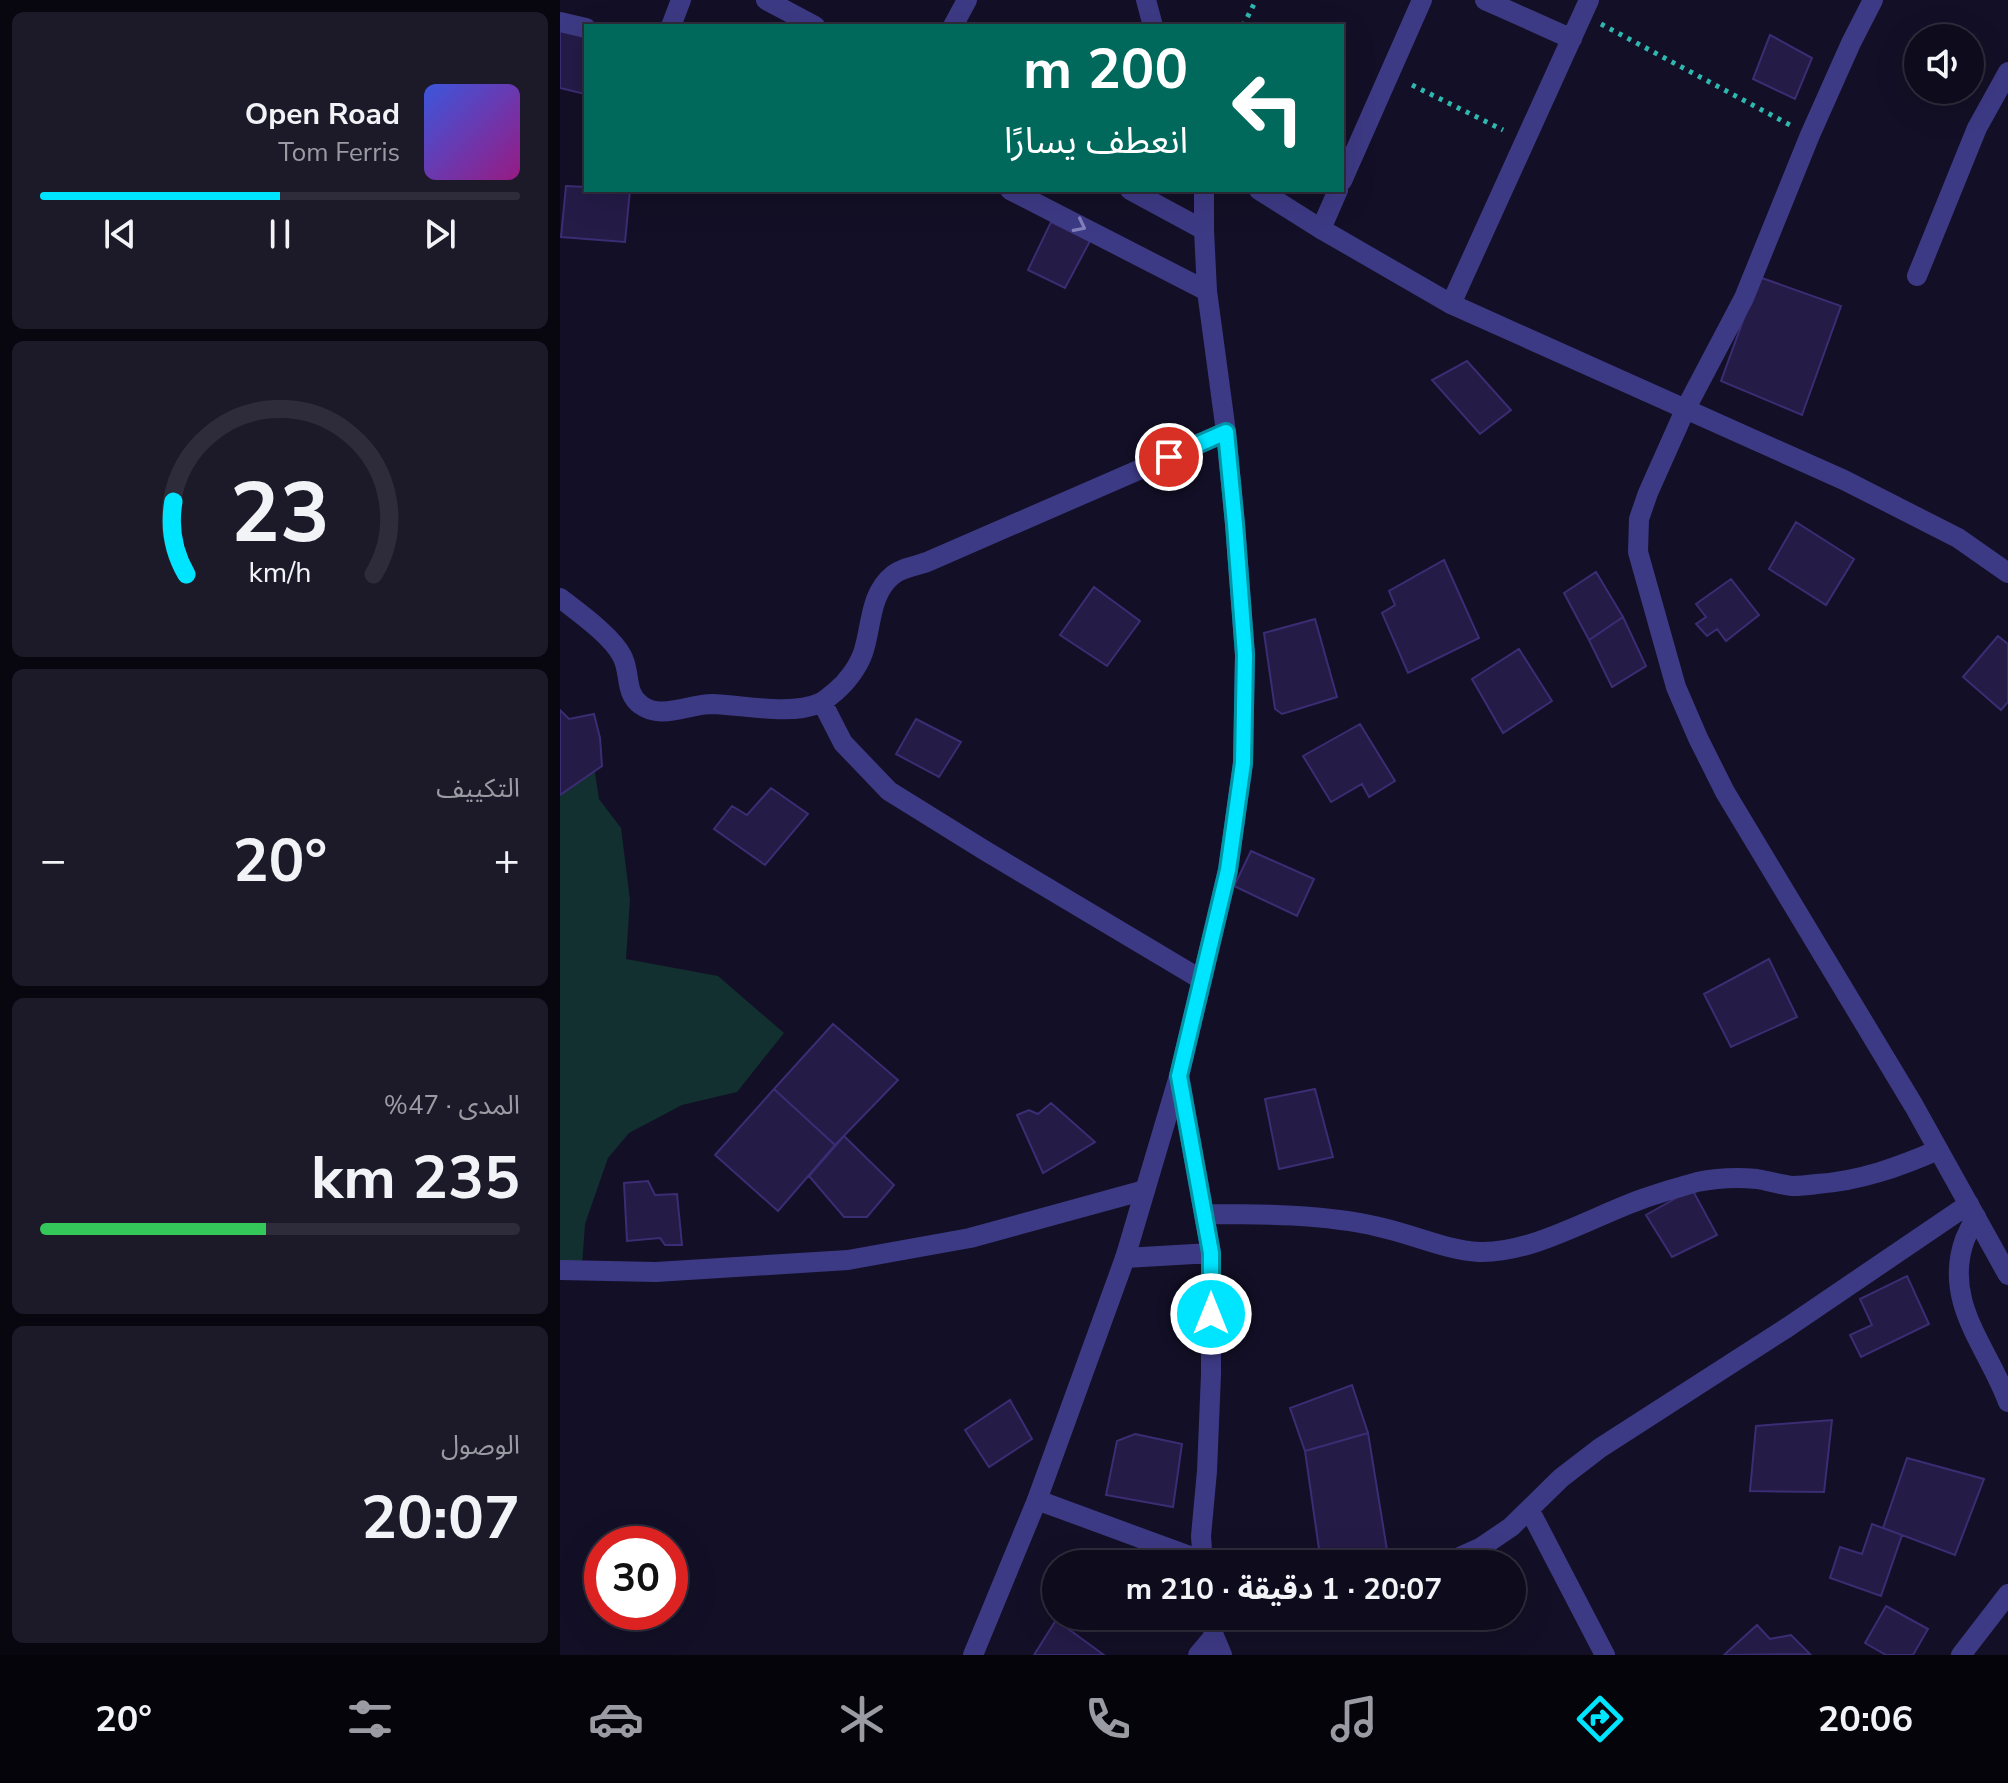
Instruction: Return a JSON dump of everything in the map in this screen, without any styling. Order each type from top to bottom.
[{"type":"street","points":[[672,24],[681,0]]},
{"type":"street","points":[[766,0],[794,21]]},
{"type":"street","points":[[954,24],[967,0]]},
{"type":"street","points":[[1146,0],[1152,24]]},
{"type":"street","points":[[1344,176],[1422,0]]},
{"type":"street","points":[[1485,0],[1572,39]]},
{"type":"street","points":[[1873,0],[1810,135],[1744,298],[1685,410],[1648,493],[1639,519],[1638,552],[1676,687],[1725,792],[1851,1001],[2008,1275]]},
{"type":"street","points":[[1451,304],[1586,7]]},
{"type":"street","points":[[560,22],[584,28]]},
{"type":"street","points":[[1917,276],[1977,128],[2008,72]]},
{"type":"street","points":[[1014,192],[1207,291]]},
{"type":"street","points":[[1134,192],[1204,230]]},
{"type":"street","points":[[973,1655],[1037,1500],[1125,1258],[1179,1076],[1228,870],[1243,763],[1245,655],[1226,432],[1207,291],[1204,192]]},
{"type":"street","points":[[1262,192],[1451,304],[1844,480],[1958,538],[2008,573]]},
{"type":"street","points":[[1321,229],[1337,192]]},
{"type":"street","points":[[560,598],[586,618],[622,655],[628,689],[637,703],[649,711],[665,712],[707,704],[800,708],[822,702],[846,683],[862,655],[874,602],[882,585],[894,573],[941,556],[1226,432]]},
{"type":"street","points":[[822,702],[843,743],[889,791],[1202,980]]},
{"type":"street","points":[[1179,1076],[1211,1253],[1211,1374],[1202,1550]]},
{"type":"street","points":[[1204,1214],[1335,1220],[1377,1226],[1454,1248],[1504,1252],[1568,1230],[1644,1198],[1697,1182],[1722,1177],[1794,1186],[1830,1183],[1879,1173],[1938,1150]]},
{"type":"street","points":[[560,1270],[656,1272],[848,1260],[970,1238],[1145,1190]]},
{"type":"street","points":[[1972,1210],[1958,1272],[1960,1300],[2008,1402]]},
{"type":"street","points":[[1476,1550],[1511,1527],[1561,1478],[1600,1448],[1972,1210]]},
{"type":"street","points":[[1125,1258],[1211,1253]]},
{"type":"street","points":[[1037,1500],[1169,1550]]},
{"type":"street","points":[[1529,1509],[1605,1655]]},
{"type":"street","points":[[1961,1655],[2008,1594]]},
{"type":"street","points":[[1198,1655],[1215,1636]]},
{"type":"path","points":[[1244,24],[1256,0]]},
{"type":"path","points":[[1586,7],[1810,135]]},
{"type":"path","points":[[1389,73],[1525,141]]},
{"type":"green space","points":[[593,760],[599,799],[621,828],[630,900],[626,959],[718,976],[784,1033],[737,1092],[682,1105],[629,1133],[608,1158],[585,1224],[582,1266],[560,1265],[560,783]]},
{"type":"building","points":[[560,28],[584,34],[584,94],[560,88]]},
{"type":"building","points":[[1770,35],[1812,58],[1795,99],[1753,79]]},
{"type":"building","points":[[566,186],[584,187],[584,192],[630,192],[625,242],[561,237]]},
{"type":"building","points":[[1051,222],[1090,241],[1065,288],[1028,270]]},
{"type":"building","points":[[1759,277],[1841,306],[1802,415],[1721,381]]},
{"type":"building","points":[[1467,361],[1511,410],[1480,434],[1432,380]]},
{"type":"building","points":[[1796,522],[1854,559],[1826,605],[1769,569]]},
{"type":"building","points":[[1444,560],[1479,638],[1408,673],[1382,613],[1395,605],[1389,591]]},
{"type":"building","points":[[1596,572],[1623,617],[1589,640],[1564,593]]},
{"type":"building","points":[[1731,579],[1759,615],[1726,641],[1717,629],[1707,636],[1696,624],[1706,617],[1696,604]]},
{"type":"building","points":[[1094,587],[1140,621],[1107,666],[1060,635]]},
{"type":"building","points":[[1623,617],[1646,666],[1612,687],[1589,640]]},
{"type":"building","points":[[1315,619],[1337,697],[1282,714],[1275,709],[1264,633]]},
{"type":"building","points":[[1998,636],[2008,644],[2008,702],[2001,710],[1963,677]]},
{"type":"building","points":[[1519,649],[1552,701],[1503,733],[1472,679]]},
{"type":"building","points":[[560,710],[569,719],[594,714],[602,766],[560,795]]},
{"type":"building","points":[[916,719],[961,742],[939,777],[896,754]]},
{"type":"building","points":[[1360,724],[1395,781],[1369,797],[1362,784],[1331,802],[1303,756]]},
{"type":"building","points":[[771,788],[808,814],[765,865],[714,829],[732,806],[747,815]]},
{"type":"building","points":[[1251,851],[1314,879],[1297,916],[1234,886]]},
{"type":"building","points":[[1769,959],[1797,1017],[1731,1047],[1704,994]]},
{"type":"building","points":[[833,1024],[898,1080],[835,1145],[774,1089]]},
{"type":"building","points":[[774,1089],[835,1145],[778,1211],[715,1155]]},
{"type":"building","points":[[1315,1089],[1333,1157],[1279,1169],[1265,1099]]},
{"type":"building","points":[[1051,1103],[1095,1142],[1043,1173],[1017,1115],[1029,1110],[1038,1114]]},
{"type":"building","points":[[844,1136],[894,1185],[867,1217],[844,1217],[809,1176]]},
{"type":"building","points":[[648,1181],[655,1195],[677,1194],[682,1245],[665,1245],[660,1238],[627,1241],[624,1183]]},
{"type":"building","points":[[1692,1189],[1717,1235],[1672,1257],[1646,1215]]},
{"type":"building","points":[[1907,1276],[1929,1324],[1861,1357],[1850,1335],[1872,1325],[1860,1299]]},
{"type":"building","points":[[1352,1385],[1368,1433],[1305,1451],[1290,1408]]},
{"type":"building","points":[[1010,1400],[1032,1439],[989,1467],[965,1430]]},
{"type":"building","points":[[1832,1420],[1824,1492],[1750,1491],[1756,1426]]},
{"type":"building","points":[[1368,1433],[1387,1550],[1319,1550],[1305,1451]]},
{"type":"building","points":[[1135,1434],[1182,1444],[1173,1507],[1106,1495],[1117,1441]]},
{"type":"building","points":[[1907,1458],[1984,1479],[1955,1555],[1883,1528]]},
{"type":"building","points":[[1872,1524],[1902,1535],[1881,1596],[1830,1578],[1840,1547],[1862,1554]]},
{"type":"building","points":[[1886,1606],[1928,1629],[1913,1655],[1886,1655],[1865,1643]]},
{"type":"building","points":[[1757,1625],[1770,1639],[1791,1635],[1810,1654],[1724,1655]]},
{"type":"building","points":[[1050,1630],[1070,1630],[1104,1655],[1034,1655]]},
{"type":"route","points":[[1169,457],[1226,432],[1245,655],[1243,763],[1228,870],[1179,1076],[1211,1253],[1211,1314]]}]
